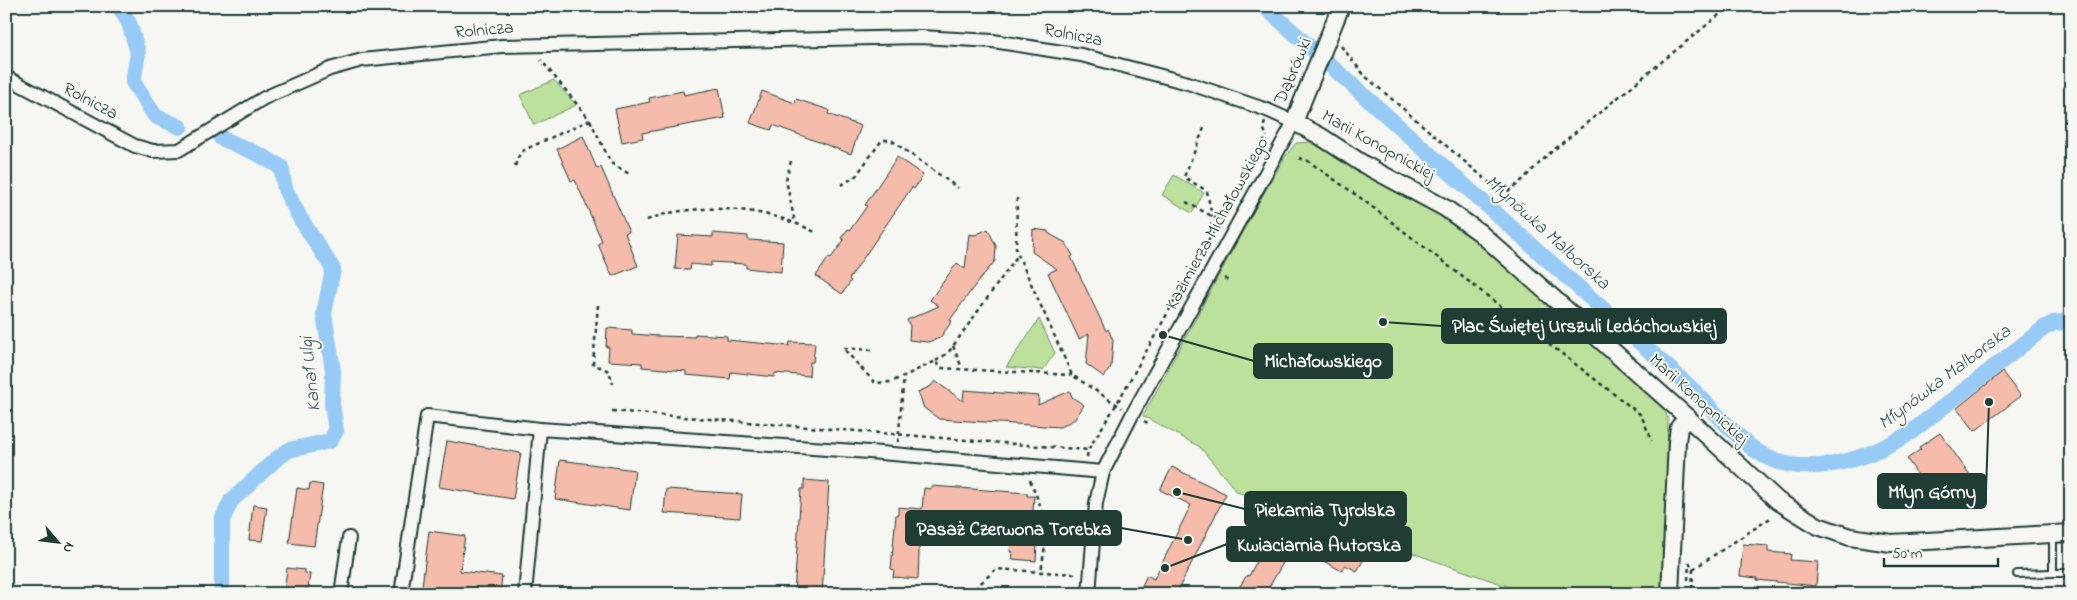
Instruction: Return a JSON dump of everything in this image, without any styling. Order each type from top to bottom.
[{"type":"street","name":"Dąbrówki","points":[[1294,122],[1341,6]]},
{"type":"street","name":"Rolnicza","points":[[6,77],[135,146],[153,151],[179,150],[264,98],[330,69],[362,60],[502,46],[921,37],[992,41],[1081,55],[1117,63],[1188,83],[1267,110],[1294,122]]},
{"type":"street","name":"Kazimierza Michałowskiego","points":[[1089,594],[1096,503],[1103,472],[1132,415],[1294,122]]},
{"type":"street","name":"Marii Konopnickiej","points":[[1294,122],[1363,164],[1427,197],[1462,218],[1558,300],[1778,501],[1818,526],[1850,536],[1891,543],[2071,533]]},
{"type":"street","points":[[402,594],[426,416],[540,429],[1103,472]]},
{"type":"street","points":[[1670,594],[1677,442],[1679,427],[1688,418]]},
{"type":"street","points":[[525,594],[540,429]]},
{"type":"street","points":[[341,594],[349,538]]},
{"type":"lane","points":[[2052,534],[2053,573]]},
{"type":"lane","points":[[2017,574],[2071,573]]},
{"type":"path","points":[[1328,40],[1343,48],[1365,76],[1443,144],[1492,185],[1506,193],[1550,153],[1730,6]]},
{"type":"path","points":[[529,45],[590,120],[611,163],[631,175]]},
{"type":"path","points":[[515,166],[520,153],[526,149],[590,120]]},
{"type":"path","points":[[1204,128],[1184,177],[1207,191],[1212,217]]},
{"type":"path","points":[[1085,471],[1088,450],[1116,405],[1267,136]]},
{"type":"path","points":[[841,185],[855,177],[882,140],[891,140],[958,188]]},
{"type":"path","points":[[1299,158],[1308,161],[1362,199],[1641,416],[1652,441]]},
{"type":"path","points":[[791,161],[786,180],[795,223]]},
{"type":"path","points":[[1017,198],[1016,250],[1072,375]]},
{"type":"path","points":[[1186,202],[1219,220]]},
{"type":"path","points":[[647,220],[681,211],[735,209],[776,217],[814,232]]},
{"type":"path","points":[[872,350],[843,348],[875,383],[891,382],[936,361],[948,353],[1018,255]]},
{"type":"path","points":[[598,304],[593,364],[609,371],[614,384]]},
{"type":"path","points":[[953,346],[962,369]]},
{"type":"path","points":[[936,361],[939,368],[1072,375],[1116,405],[1151,425]]},
{"type":"path","points":[[896,455],[904,376]]},
{"type":"path","points":[[612,411],[898,436],[1088,450]]},
{"type":"path","points":[[1024,466],[1048,525],[1041,572]]},
{"type":"path","points":[[1693,569],[1772,517]]},
{"type":"path","points":[[1689,562],[1693,569],[1692,594]]},
{"type":"path","points":[[969,594],[996,569],[1091,575]]},
{"type":"green space","points":[[554,80],[576,105],[534,125],[520,95]]},
{"type":"green space","points":[[1311,142],[1455,222],[1662,403],[1668,419],[1663,594],[1530,594],[1237,492],[1200,447],[1143,416],[1252,214],[1285,157],[1296,143]]},
{"type":"green space","points":[[1174,175],[1204,193],[1192,213],[1162,195]]},
{"type":"green space","points":[[1039,319],[1055,353],[1043,370],[1006,367]]},
{"type":"building","points":[[719,88],[725,118],[642,133],[643,138],[622,142],[615,109],[650,102],[649,98],[683,91],[684,95]]},
{"type":"building","points":[[762,91],[795,103],[796,99],[829,110],[828,114],[861,126],[851,154],[773,125],[771,130],[750,123]]},
{"type":"building","points":[[583,136],[597,169],[601,167],[629,232],[625,233],[638,266],[612,276],[598,244],[602,241],[575,180],[571,181],[557,149]]},
{"type":"building","points":[[897,157],[923,175],[914,189],[912,187],[849,279],[851,281],[842,294],[816,276],[844,240],[841,238],[848,229],[850,230],[867,206],[865,205]]},
{"type":"building","points":[[988,229],[996,246],[995,261],[950,320],[952,321],[940,338],[928,342],[909,340],[910,326],[907,320],[939,306],[930,300],[957,263],[965,269],[969,234],[975,235]]},
{"type":"building","points":[[1033,229],[1048,231],[1048,233],[1066,243],[1073,256],[1071,257],[1106,331],[1108,329],[1113,340],[1111,367],[1104,377],[1086,364],[1089,334],[1079,339],[1048,273],[1057,269],[1032,252]]},
{"type":"building","points":[[713,233],[748,236],[748,240],[783,242],[781,272],[746,268],[746,264],[711,262],[711,266],[691,264],[690,270],[675,269],[678,235],[713,237]]},
{"type":"building","points":[[607,328],[632,330],[632,334],[658,336],[695,337],[695,334],[727,336],[727,340],[789,346],[790,342],[815,343],[813,362],[810,362],[809,376],[775,373],[774,377],[731,372],[730,379],[686,375],[686,371],[642,367],[642,363],[608,361],[609,347],[606,347]]},
{"type":"building","points":[[2002,372],[2021,396],[1975,431],[1957,408]]},
{"type":"building","points":[[935,381],[963,401],[964,390],[1039,396],[1038,405],[1070,391],[1072,397],[1084,405],[1075,419],[1060,427],[939,419],[924,408],[918,392],[931,386]]},
{"type":"building","points":[[1940,433],[1970,475],[1934,499],[1907,459],[1921,449],[1919,447]]},
{"type":"building","points":[[447,441],[521,453],[513,499],[439,487]]},
{"type":"building","points":[[560,460],[635,470],[630,510],[555,499]]},
{"type":"building","points":[[1172,467],[1226,494],[1176,594],[1138,594],[1147,575],[1154,579],[1191,505],[1160,490]]},
{"type":"building","points":[[804,480],[829,482],[822,594],[794,594],[801,489],[804,489]]},
{"type":"building","points":[[310,483],[323,485],[314,546],[289,543],[297,488],[309,490]]},
{"type":"building","points":[[931,486],[1027,493],[1027,496],[1034,496],[1032,525],[1038,525],[1036,561],[1012,559],[1013,552],[1010,552],[1013,518],[940,512],[940,519],[927,518],[926,528],[920,527],[918,579],[893,577],[894,570],[891,569],[898,507],[922,509],[924,488],[931,489]]},
{"type":"building","points":[[666,489],[742,494],[740,518],[664,513]]},
{"type":"building","points":[[253,505],[267,507],[262,541],[249,540]]},
{"type":"building","points":[[1275,525],[1288,532],[1291,527],[1302,534],[1306,526],[1314,530],[1315,527],[1337,539],[1340,535],[1347,539],[1348,537],[1370,549],[1357,571],[1345,565],[1342,571],[1312,555],[1309,562],[1295,554],[1292,559],[1287,556],[1265,594],[1239,594],[1242,587],[1240,586],[1247,575],[1249,576]]},
{"type":"building","points":[[429,531],[465,536],[460,571],[502,576],[500,594],[421,594]]},
{"type":"building","points":[[1743,544],[1768,546],[1768,552],[1791,554],[1790,560],[1818,562],[1816,586],[1757,580],[1757,578],[1740,576]]},
{"type":"building","points":[[287,568],[305,570],[305,573],[310,574],[305,594],[284,594]]},
{"type":"waterway","name":"Kanał Ulgi","points":[[119,6],[129,23],[138,53],[133,82],[155,116],[180,127]]},
{"type":"waterway","name":"Młynówka Malborska","points":[[1264,6],[1691,388],[1738,436],[1755,450],[1773,460],[1792,465],[1813,466],[1833,464],[1874,452],[1910,433],[2044,328],[2054,323],[2071,321]]},
{"type":"waterway","name":"Kanał Ulgi","points":[[221,138],[258,154],[281,167],[285,189],[300,218],[333,269],[324,314],[333,370],[332,404],[336,431],[330,441],[289,450],[275,460],[231,501],[222,520],[221,594]]},
{"type":"place","name":"Plac Świętej Urszuli Ledóchowskiej","points":[[1383,322]]},
{"type":"place","name":"Michałowskiego","points":[[1163,335]]},
{"type":"place","name":"Młyn Górny","points":[[1989,402]]},
{"type":"place","name":"Piekarnia Tyrolska","points":[[1177,492]]},
{"type":"place","name":"Pasaż Czerwona Torebka","points":[[1188,540]]},
{"type":"place","name":"Kwiaciarnia Autorska","points":[[1165,568]]}]
